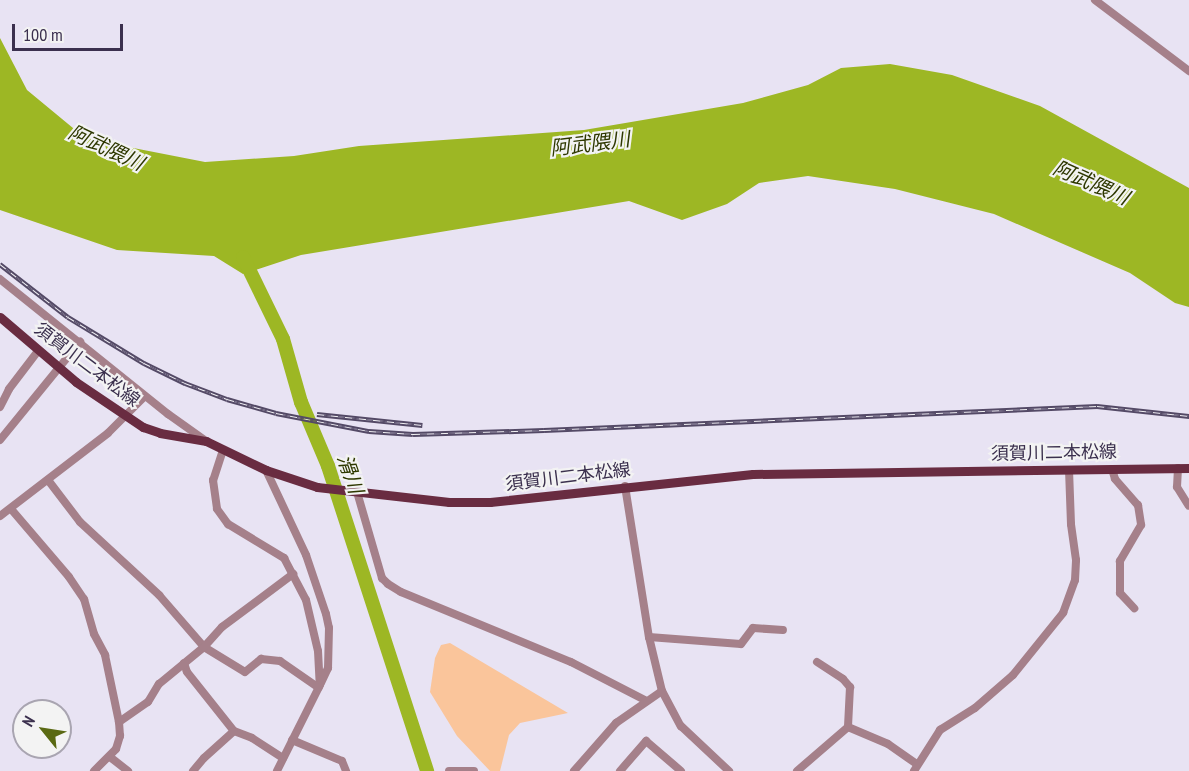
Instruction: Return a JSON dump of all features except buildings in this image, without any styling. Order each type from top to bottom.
[{"type":"main road","name":"須賀川二本松線","points":[[0,317],[59,367],[125,416],[154,432],[206,441],[266,470],[317,487],[355,492],[449,502],[490,502],[753,474],[1189,468]]},
{"type":"street","points":[[1095,0],[1189,71]]},
{"type":"street","points":[[0,279],[145,396],[206,441]]},
{"type":"street","points":[[0,440],[80,342]]},
{"type":"street","points":[[0,408],[9,389],[38,351]]},
{"type":"street","points":[[0,516],[108,433],[145,396]]},
{"type":"street","points":[[223,450],[213,480],[217,509],[238,531],[276,551],[293,574],[306,600],[311,620],[318,651],[320,687]]},
{"type":"street","points":[[1178,468],[1177,487],[1189,507]]},
{"type":"street","points":[[1112,469],[1115,479],[1138,505],[1140,525],[1120,561],[1120,593],[1134,608]]},
{"type":"street","points":[[266,470],[306,555],[329,628],[328,668],[277,771]]},
{"type":"street","points":[[848,727],[888,744],[915,768],[940,730],[975,708],[1013,675],[1063,613],[1075,580],[1076,560],[1071,524],[1069,470]]},
{"type":"street","points":[[48,480],[80,522],[159,596],[204,647],[245,672],[261,659],[280,661],[320,687]]},
{"type":"street","points":[[625,486],[649,637],[662,691],[681,726],[729,771]]},
{"type":"street","points":[[355,492],[382,578],[388,584],[401,592],[571,662],[645,700]]},
{"type":"street","points":[[11,509],[69,577],[84,599],[94,634],[105,655],[120,736],[116,749],[94,771]]},
{"type":"street","points":[[119,722],[148,702],[159,684],[204,647],[222,627],[293,574]]},
{"type":"street","points":[[649,637],[741,644],[753,628],[783,630]]},
{"type":"street","points":[[184,663],[187,672],[234,731],[252,738],[283,758]]},
{"type":"street","points":[[797,771],[848,727],[850,687],[843,679],[817,663]]},
{"type":"street","points":[[574,771],[616,723],[645,700],[662,691]]},
{"type":"street","points":[[193,771],[234,731]]},
{"type":"street","points":[[292,740],[311,750],[342,761],[346,771]]},
{"type":"street","points":[[620,771],[646,741],[678,770]]},
{"type":"street","points":[[110,757],[128,771]]},
{"type":"street","points":[[449,771],[474,771]]},
{"type":"shaded area","points":[[450,643],[568,713],[520,723],[509,735],[500,771],[490,771],[457,736],[430,692],[435,658],[441,645]]},
{"type":"water","name":"阿武隈川","points":[[0,38],[27,90],[79,133],[118,145],[205,162],[294,156],[359,146],[584,130],[743,103],[808,85],[841,68],[890,64],[952,75],[1040,106],[1189,188],[1189,307],[1175,303],[1130,273],[994,214],[895,189],[808,176],[759,183],[727,204],[682,220],[629,201],[301,255],[243,274],[214,256],[117,250],[0,210]]},
{"type":"waterway","name":"滑川","points":[[243,257],[283,339],[301,402],[328,466],[427,771]]},
{"type":"railway","points":[[0,264],[68,317],[144,363],[185,383],[227,399],[276,413],[369,431],[413,434],[544,430],[1097,406],[1189,416]]},
{"type":"railway","points":[[317,414],[422,425]]}]
